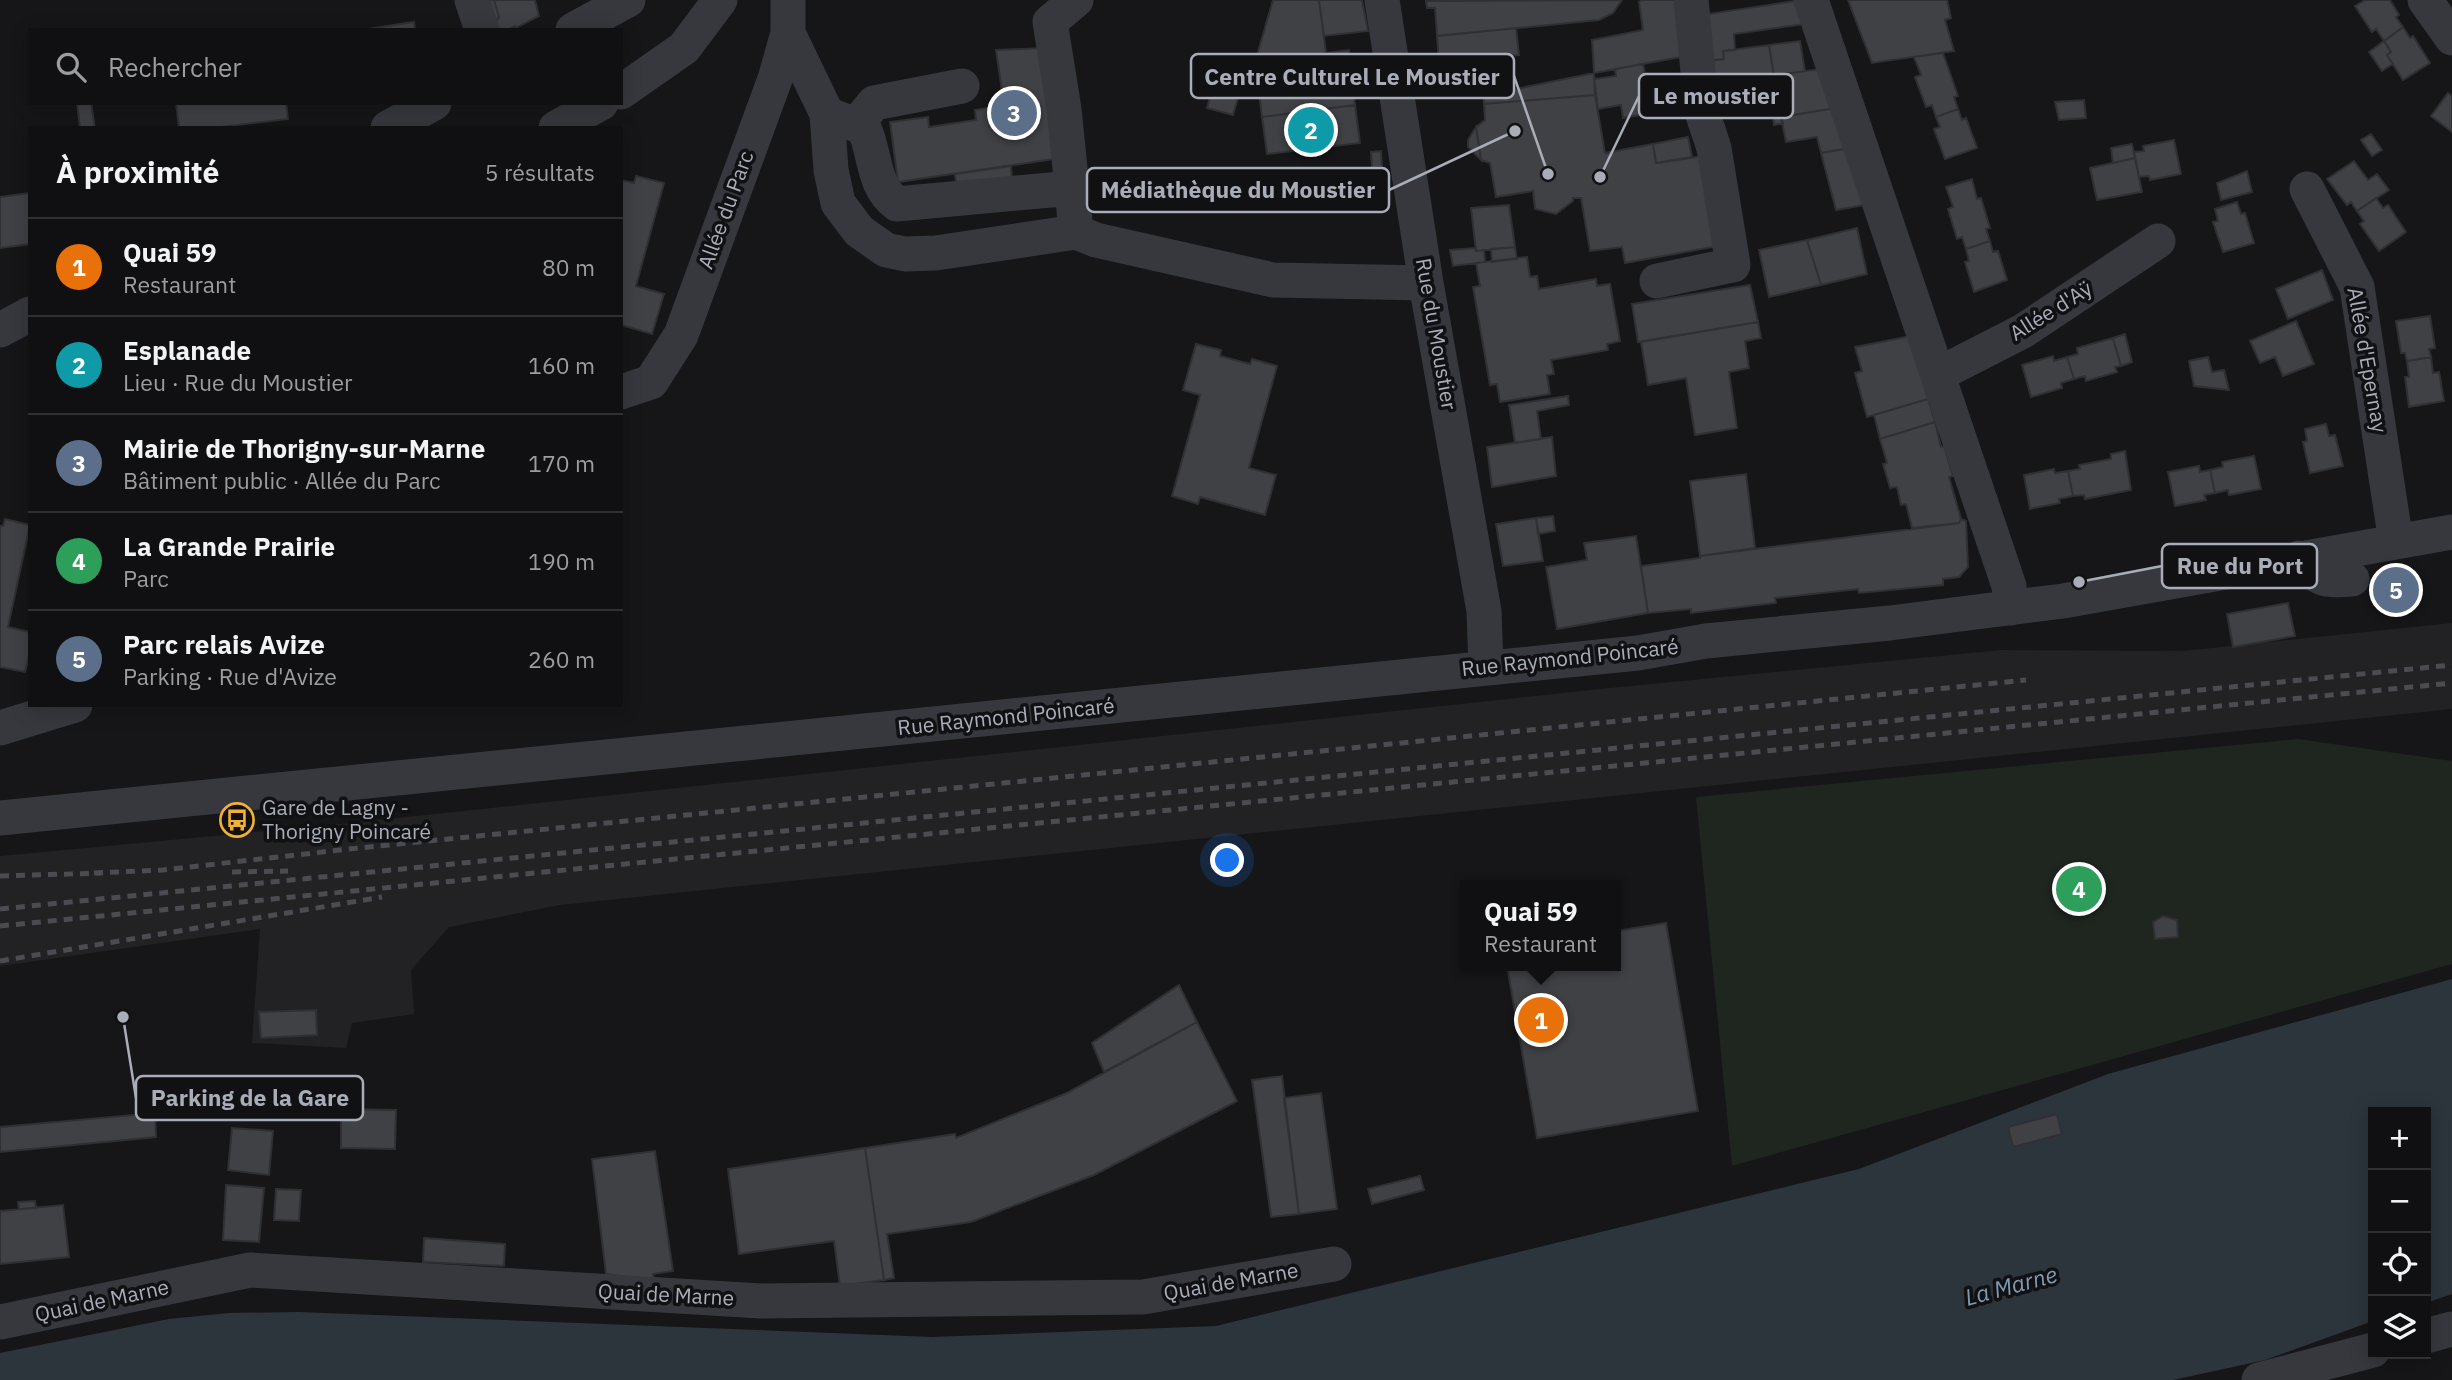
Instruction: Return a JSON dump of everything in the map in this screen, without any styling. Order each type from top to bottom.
[{"type":"street","points":[[472,0],[481,28]]},
{"type":"street","points":[[577,28],[628,0]]},
{"type":"street","points":[[623,91],[684,48],[720,0]]},
{"type":"street","points":[[1076,0],[1050,22],[1063,109],[1076,232]]},
{"type":"street","name":"Rue du Moustier","points":[[1382,0],[1426,284],[1484,611],[1486,668]]},
{"type":"street","points":[[1657,281],[1733,265],[1714,148],[1702,111],[1691,0]]},
{"type":"street","points":[[1811,0],[2009,586],[2011,608]]},
{"type":"street","points":[[2425,0],[2452,38]]},
{"type":"street","points":[[788,17],[842,119],[864,128],[871,143],[878,181],[887,197],[897,204],[1072,188]]},
{"type":"street","name":"Allée du Parc","points":[[623,391],[650,382],[681,335],[775,79],[788,17]]},
{"type":"street","points":[[842,119],[874,103],[961,86]]},
{"type":"street","points":[[391,126],[430,105]]},
{"type":"street","points":[[560,126],[597,105]]},
{"type":"street","points":[[842,119],[831,170],[838,203],[859,231],[887,250],[905,254],[936,253],[1076,232],[1096,240],[1273,280],[1426,284]]},
{"type":"street","name":"Allée d'Epernay","points":[[2307,189],[2357,286],[2396,542]]},
{"type":"street","name":"Allée d'Aÿ","points":[[1939,374],[2023,331],[2158,241]]},
{"type":"street","points":[[0,330],[28,315]]},
{"type":"street","name":"Rue Raymond Poincaré","points":[[0,818],[1638,653],[1706,641],[2063,601],[2452,532]]},
{"type":"street","points":[[2300,558],[2317,577],[2331,580],[2352,579]]},
{"type":"street","points":[[0,729],[69,707]]},
{"type":"street","name":"Quai de Marne","points":[[0,1322],[250,1270],[761,1301],[1143,1297],[1334,1264]]},
{"type":"street","points":[[2431,1335],[2452,1329]]},
{"type":"street","points":[[2259,1380],[2368,1351]]},
{"type":"shaded area","points":[[2452,623],[2452,709],[560,905],[449,927],[411,970],[414,1014],[352,1023],[346,1048],[252,1043],[260,929],[0,966],[0,856],[361,822],[1600,689],[2002,650],[2183,651]]},
{"type":"shaded area","points":[[2298,739],[2452,761],[2452,964],[1732,1166],[1696,797]]},
{"type":"water","name":"La Marne","points":[[2452,979],[2452,1294],[2431,1301],[2431,1107],[2368,1107],[2368,1323],[2265,1360],[2173,1380],[0,1380],[0,1353],[169,1319],[229,1313],[299,1312],[932,1337],[1216,1326],[1859,1169],[2108,1074]]},
{"type":"building","points":[[489,0],[494,0],[499,17],[496,22]]},
{"type":"building","points":[[494,0],[535,0],[539,16],[516,28],[498,28],[496,22],[499,17]]},
{"type":"building","points":[[1273,0],[1319,0],[1326,53],[1349,50],[1355,105],[1262,117],[1255,62]]},
{"type":"building","points":[[1319,0],[1362,0],[1368,31],[1324,36]]},
{"type":"building","points":[[1622,0],[1613,13],[1599,20],[1437,36],[1435,8],[1427,8],[1426,1]]},
{"type":"building","points":[[1675,0],[1681,57],[1594,73],[1592,40],[1643,30],[1639,2]]},
{"type":"building","points":[[1848,0],[1947,0],[1951,18],[1945,20],[1954,51],[1872,63]]},
{"type":"building","points":[[2365,0],[2390,0],[2403,27],[2384,41],[2376,29],[2372,32],[2355,6]]},
{"type":"building","points":[[1795,1],[1805,24],[1734,34],[1735,50],[1723,51],[1724,59],[1706,61],[1701,15]]},
{"type":"building","points":[[414,22],[415,28],[374,28]]},
{"type":"building","points":[[2403,27],[2410,38],[2413,36],[2430,63],[2403,80],[2387,55],[2391,52],[2384,41]]},
{"type":"building","points":[[1516,28],[1519,55],[1505,56],[1511,90],[1594,73],[1595,95],[1484,104],[1480,58],[1439,63],[1437,36]]},
{"type":"building","points":[[1800,41],[1805,71],[1774,76],[1769,45]]},
{"type":"building","points":[[2384,41],[2391,52],[2387,55],[2393,64],[2382,71],[2369,52]]},
{"type":"building","points":[[1769,45],[1774,76],[1705,85],[1702,62],[1724,59],[1723,51]]},
{"type":"building","points":[[1042,48],[1061,158],[898,182],[890,122],[928,117],[929,127],[976,120],[975,110],[1004,105],[996,50]]},
{"type":"building","points":[[1943,53],[1958,96],[1954,97],[1958,109],[1936,117],[1932,105],[1926,107],[1915,77],[1921,75],[1914,57]]},
{"type":"building","points":[[1643,64],[1649,94],[1684,88],[1686,107],[1623,118],[1621,105],[1598,109],[1594,79],[1616,76],[1615,69]]},
{"type":"building","points":[[1821,69],[1836,108],[1781,117],[1783,123],[1774,125],[1773,117],[1769,118],[1767,89],[1783,86],[1782,74]]},
{"type":"building","points":[[1217,70],[1244,77],[1233,115],[1207,108]]},
{"type":"building","points":[[2448,93],[2452,96],[2452,132],[2431,116]]},
{"type":"building","points":[[1595,95],[1605,153],[1653,144],[1656,163],[1704,156],[1718,246],[1625,263],[1622,247],[1590,251],[1581,198],[1573,198],[1573,201],[1556,214],[1535,209],[1533,191],[1496,197],[1490,163],[1481,160],[1476,127],[1485,120],[1484,104]]},
{"type":"building","points":[[2084,100],[2086,118],[2059,120],[2055,102]]},
{"type":"building","points":[[77,105],[91,105],[95,126],[80,126]]},
{"type":"building","points":[[176,105],[286,105],[288,119],[230,126],[179,126]]},
{"type":"building","points":[[1355,105],[1360,143],[1267,154],[1262,117]]},
{"type":"building","points":[[1836,108],[1850,148],[1821,153],[1817,137],[1786,142],[1781,117]]},
{"type":"building","points":[[1958,109],[1962,120],[1966,118],[1977,148],[1945,159],[1934,129],[1940,127],[1936,117]]},
{"type":"building","points":[[1476,127],[1481,160],[1468,147],[1468,140]]},
{"type":"building","points":[[2371,134],[2382,150],[2372,156],[2361,140]]},
{"type":"building","points":[[1688,137],[1692,157],[1656,163],[1653,144]]},
{"type":"building","points":[[2174,140],[2181,174],[2150,180],[2149,176],[2139,177],[2134,152],[2144,151],[2143,146]]},
{"type":"building","points":[[2132,144],[2135,158],[2113,163],[2111,148]]},
{"type":"building","points":[[1850,148],[1870,204],[1836,210],[1821,153]]},
{"type":"building","points":[[1381,151],[1382,167],[1372,168],[1371,152]]},
{"type":"building","points":[[2135,158],[2142,192],[2097,200],[2090,168]]},
{"type":"building","points":[[2354,161],[2368,180],[2377,174],[2389,190],[2357,211],[2351,202],[2347,205],[2327,179]]},
{"type":"building","points":[[1011,166],[1012,181],[957,189],[955,174]]},
{"type":"building","points":[[2247,171],[2252,192],[2221,200],[2217,183]]},
{"type":"building","points":[[636,176],[664,183],[636,286],[664,294],[652,334],[623,326],[623,180],[634,183]]},
{"type":"building","points":[[1972,179],[1977,199],[1981,198],[1990,228],[1986,229],[1990,241],[1966,249],[1962,237],[1957,239],[1948,209],[1953,207],[1946,187]]},
{"type":"building","points":[[28,193],[28,244],[0,248],[0,197]]},
{"type":"building","points":[[2376,198],[2383,208],[2388,205],[2406,232],[2379,251],[2360,224],[2364,221],[2357,211]]},
{"type":"building","points":[[2237,202],[2241,214],[2245,213],[2254,243],[2223,252],[2213,222],[2218,221],[2215,209]]},
{"type":"building","points":[[1509,205],[1515,247],[1476,251],[1471,208]]},
{"type":"building","points":[[1857,228],[1867,274],[1821,285],[1807,240]]},
{"type":"building","points":[[1807,240],[1821,285],[1769,297],[1759,250]]},
{"type":"building","points":[[1990,241],[1993,252],[1998,251],[2007,280],[1974,292],[1965,262],[1969,261],[1966,249]]},
{"type":"building","points":[[1515,247],[1517,259],[1492,262],[1491,249]]},
{"type":"building","points":[[1476,248],[1476,251],[1484,250],[1485,262],[1453,266],[1450,250]]},
{"type":"building","points":[[1527,257],[1530,277],[1537,276],[1539,289],[1596,279],[1597,286],[1610,284],[1620,341],[1607,344],[1608,350],[1551,360],[1554,374],[1547,375],[1550,394],[1500,402],[1497,384],[1490,385],[1473,287],[1480,286],[1476,263]]},
{"type":"building","points":[[2322,270],[2333,300],[2288,319],[2276,289]]},
{"type":"building","points":[[1750,285],[1758,322],[1638,342],[1632,304]]},
{"type":"building","points":[[2430,316],[2435,348],[2429,349],[2431,357],[2407,361],[2405,353],[2401,353],[2396,321]]},
{"type":"building","points":[[2296,321],[2314,364],[2283,376],[2275,357],[2260,363],[2250,341]]},
{"type":"building","points":[[1758,322],[1761,338],[1745,341],[1749,368],[1729,372],[1737,428],[1695,435],[1686,378],[1648,385],[1641,342]]},
{"type":"building","points":[[2125,334],[2132,362],[2121,366],[2113,338]]},
{"type":"building","points":[[1911,336],[1928,399],[1867,417],[1855,373],[1862,371],[1855,347]]},
{"type":"building","points":[[2113,338],[2121,366],[2115,367],[2117,372],[2086,381],[2085,376],[2074,379],[2067,357],[2078,354],[2077,348]]},
{"type":"building","points":[[1196,344],[1221,350],[1220,356],[1250,364],[1252,359],[1277,366],[1249,468],[1276,475],[1265,515],[1200,497],[1198,504],[1172,496],[1200,395],[1183,390]]},
{"type":"building","points":[[2053,356],[2054,361],[2067,357],[2074,379],[2061,383],[2062,388],[2031,397],[2022,365]]},
{"type":"building","points":[[2208,357],[2212,372],[2224,370],[2229,390],[2194,386],[2189,361]]},
{"type":"building","points":[[2431,357],[2433,373],[2439,372],[2444,401],[2409,407],[2405,377],[2409,377],[2407,361]]},
{"type":"building","points":[[1568,396],[1569,405],[1537,411],[1541,439],[1515,443],[1509,405]]},
{"type":"building","points":[[1928,399],[1935,422],[1880,439],[1874,415]]},
{"type":"building","points":[[1935,422],[1941,447],[1944,446],[1953,476],[1949,477],[1961,519],[1959,523],[1912,528],[1906,504],[1901,505],[1897,487],[1890,488],[1880,439]]},
{"type":"building","points":[[2326,424],[2329,436],[2335,435],[2343,466],[2310,473],[2303,442],[2307,441],[2305,429]]},
{"type":"building","points":[[1552,437],[1556,476],[1492,487],[1487,447]]},
{"type":"building","points":[[2125,451],[2131,490],[2085,499],[2084,495],[2073,496],[2068,471],[2080,469],[2079,465],[2111,459],[2111,454]]},
{"type":"building","points":[[2254,456],[2261,489],[2229,495],[2228,490],[2215,493],[2210,470],[2223,467],[2222,462]]},
{"type":"building","points":[[2199,466],[2200,472],[2210,470],[2215,493],[2204,495],[2206,500],[2175,506],[2168,472]]},
{"type":"building","points":[[2054,469],[2055,473],[2068,471],[2073,496],[2059,499],[2060,503],[2030,509],[2024,475]]},
{"type":"building","points":[[1746,474],[1755,548],[1700,556],[1690,481]]},
{"type":"building","points":[[1553,516],[1555,531],[1538,534],[1536,518]]},
{"type":"building","points":[[1536,518],[1543,561],[1503,566],[1496,524]]},
{"type":"building","points":[[5,519],[28,525],[8,627],[28,632],[28,661],[25,672],[0,667],[0,526],[3,526]]},
{"type":"building","points":[[1961,519],[1966,521],[1968,567],[1959,577],[1943,579],[1943,585],[1859,593],[1858,589],[1775,598],[1776,603],[1691,613],[1691,609],[1648,613],[1641,566],[1959,523]]},
{"type":"building","points":[[1636,536],[1648,613],[1557,629],[1546,567],[1587,560],[1584,543]]},
{"type":"building","points":[[2288,603],[2295,636],[2233,647],[2227,614]]},
{"type":"building","points":[[2163,916],[2177,920],[2178,937],[2155,939],[2153,922]]},
{"type":"building","points":[[1666,923],[1698,1111],[1537,1138],[1508,971],[1621,971],[1621,930]]},
{"type":"building","points":[[1179,985],[1197,1022],[1104,1072],[1092,1043]]},
{"type":"building","points":[[316,1010],[317,1035],[261,1038],[259,1012]]},
{"type":"building","points":[[1197,1022],[1237,1101],[1094,1175],[971,1222],[887,1234],[894,1278],[884,1280],[865,1148],[955,1134],[956,1138],[1067,1093]]},
{"type":"building","points":[[1282,1076],[1299,1214],[1271,1217],[1252,1080]]},
{"type":"building","points":[[267,1078],[270,1113],[175,1119],[172,1084]]},
{"type":"building","points":[[1321,1093],[1337,1209],[1299,1214],[1284,1098]]},
{"type":"building","points":[[341,1109],[396,1110],[395,1149],[341,1148]]},
{"type":"building","points":[[155,1113],[156,1137],[0,1152],[0,1127]]},
{"type":"building","points":[[2057,1114],[2062,1134],[2013,1147],[2008,1127]]},
{"type":"building","points":[[232,1128],[273,1131],[269,1175],[228,1170]]},
{"type":"building","points":[[865,1148],[884,1280],[840,1286],[834,1241],[739,1254],[728,1169]]},
{"type":"building","points":[[655,1151],[673,1271],[653,1274],[654,1281],[606,1274],[592,1159]]},
{"type":"building","points":[[1420,1176],[1424,1190],[1372,1204],[1368,1189]]},
{"type":"building","points":[[226,1185],[264,1188],[259,1242],[223,1240]]},
{"type":"building","points":[[276,1189],[301,1190],[299,1221],[274,1220]]},
{"type":"building","points":[[35,1201],[36,1208],[19,1209],[18,1202]]},
{"type":"building","points":[[63,1205],[69,1257],[0,1264],[0,1211]]},
{"type":"building","points":[[424,1238],[505,1244],[504,1266],[423,1262]]},
{"type":"railway","points":[[0,909],[2452,665]]},
{"type":"railway","points":[[94,873],[163,870],[2026,680]]},
{"type":"railway","points":[[0,926],[2452,683]]},
{"type":"railway","points":[[232,872],[288,871]]},
{"type":"railway","points":[[0,876],[103,873]]},
{"type":"railway","points":[[0,961],[382,897]]},
{"type":"place","name":"Mairie de Thorigny-sur-Marne","points":[[1014,113]]},
{"type":"place","name":"Esplanade","points":[[1311,130]]},
{"type":"place","name":"Médiathèque du Moustier","points":[[1515,131]]},
{"type":"place","name":"Centre Culturel Le Moustier","points":[[1548,174]]},
{"type":"place","name":"Le moustier","points":[[1600,177]]},
{"type":"place","name":"Rue du Port","points":[[2079,582]]},
{"type":"place","name":"Parc relais Avize","points":[[2396,590]]},
{"type":"place","name":"Gare de Lagny - Thorigny Poincaré","points":[[237,820]]},
{"type":"place","name":"La Grande Prairie","points":[[2079,889]]},
{"type":"place","name":"Parking de la Gare","points":[[123,1017]]},
{"type":"place","name":"Quai 59","points":[[1541,1020]]}]
